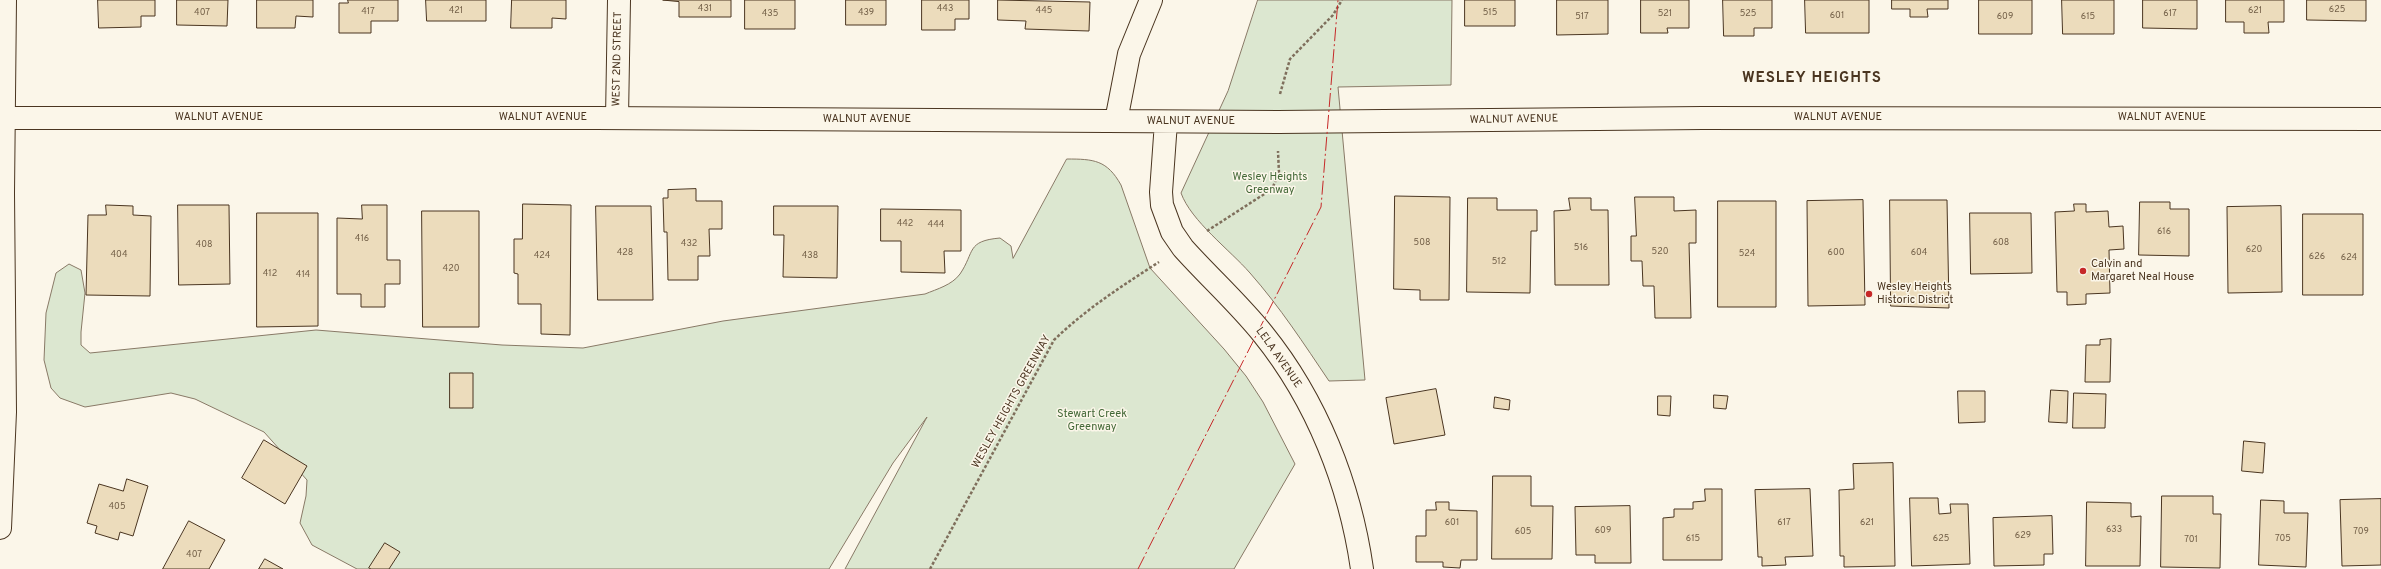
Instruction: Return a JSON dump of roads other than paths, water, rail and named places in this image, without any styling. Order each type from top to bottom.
[{"type":"street","points":[[0,528],[5,412],[3,118],[6,0]]},
{"type":"street","name":"WEST 2ND STREET","points":[[617,118],[619,0]]},
{"type":"street","points":[[1116,121],[1129,54],[1151,0]]},
{"type":"street","name":"WALNUT AVENUE","points":[[3,118],[617,118],[1166,122],[1703,118],[2381,119]]},
{"type":"street","name":"LELA AVENUE","points":[[1166,122],[1161,192],[1162,206],[1172,232],[1183,248],[1264,334],[1301,390],[1317,420],[1343,483],[1362,569]]},
{"type":"place","name":"Calvin and Margaret Neal House","points":[[2083,271]]},
{"type":"place","name":"Wesley Heights Historic District","points":[[1869,294]]},
{"type":"district","name":"WESLEY HEIGHTS","points":[[1812,79]]},
{"type":"park label","name":"Wesley Heights Greenway","points":[[1270,184]]},
{"type":"park label","name":"Stewart Creek Greenway","points":[[1092,421]]}]
